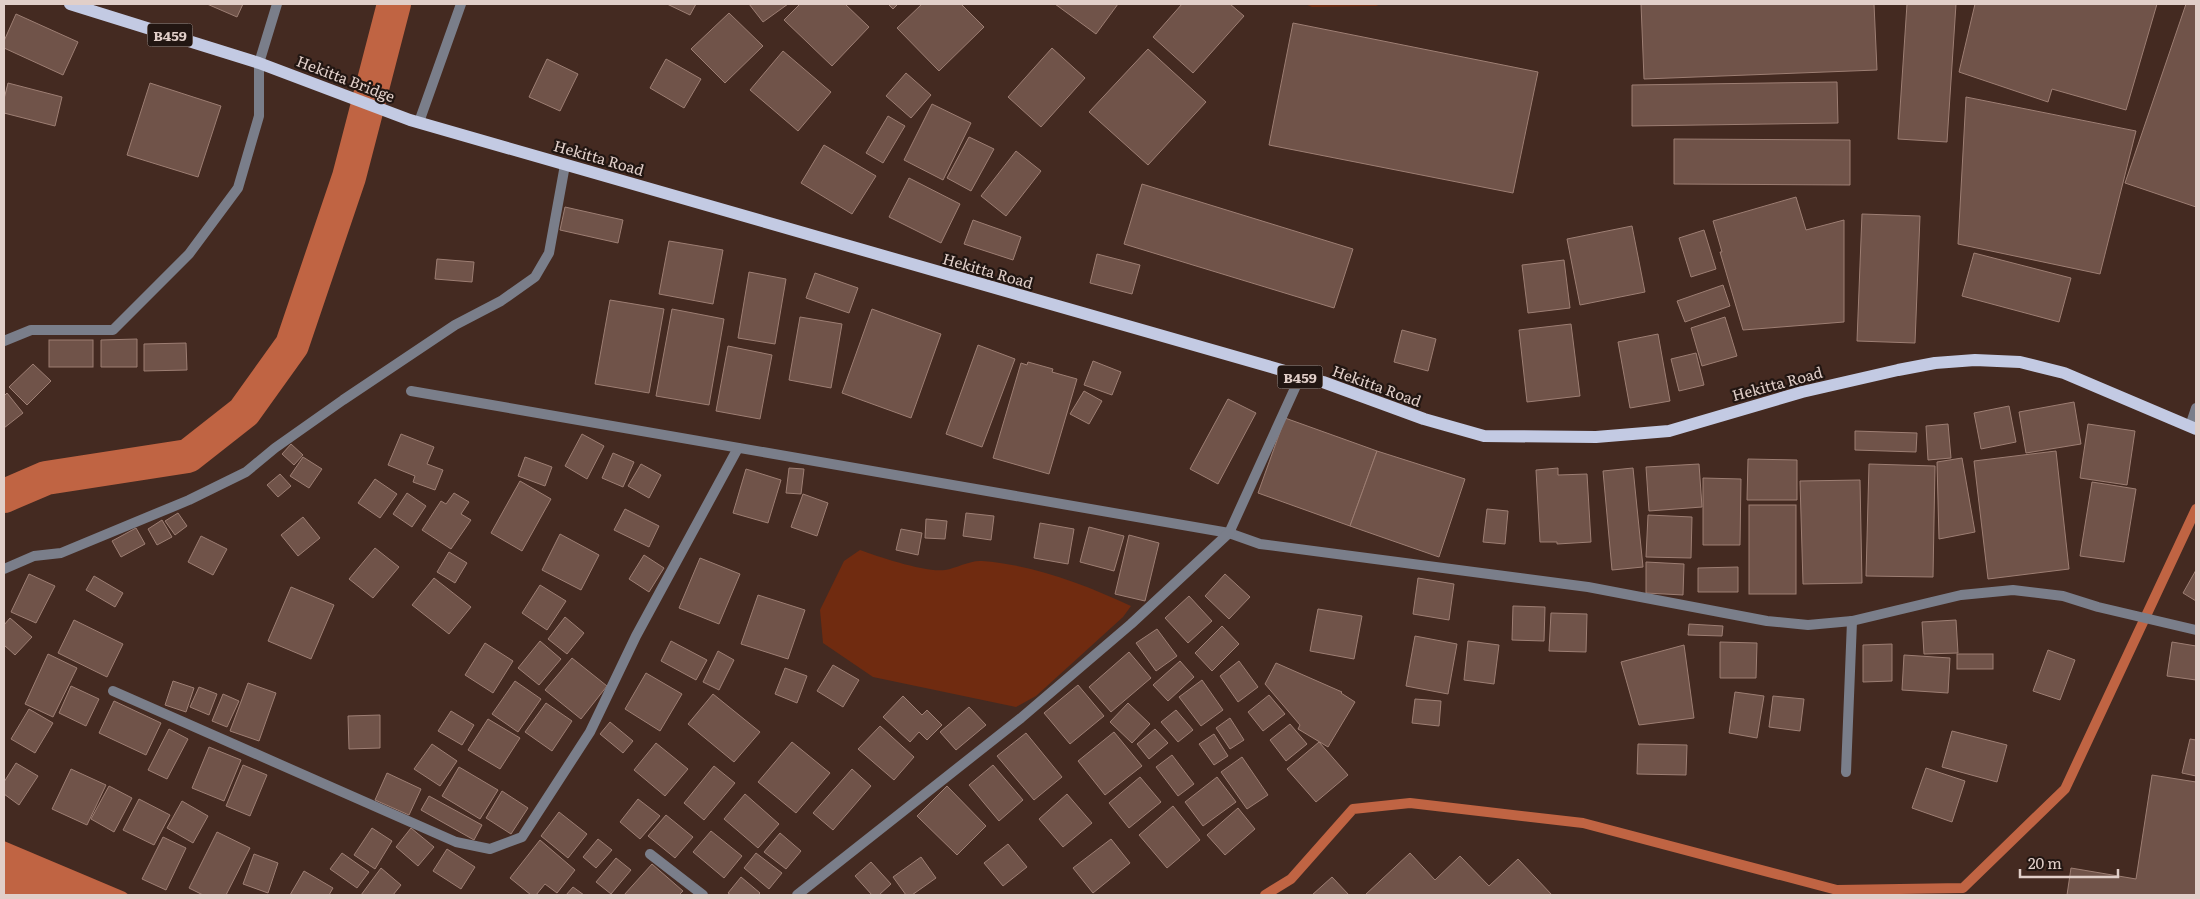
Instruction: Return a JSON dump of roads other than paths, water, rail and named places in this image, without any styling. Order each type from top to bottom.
[{"type":"main road","name":"B459","points":[[70,4],[265,65]]},
{"type":"main road","name":"Hekitta Bridge","points":[[265,65],[414,121]]},
{"type":"main road","name":"Hekitta Road","points":[[414,121],[1300,377],[1323,382],[1424,420],[1484,436],[1596,437],[1669,431],[1802,392],[1934,363],[1975,360],[2011,362],[2064,374],[2193,428]]},
{"type":"street","points":[[4,341],[31,330],[113,330],[190,254],[238,188],[259,116],[265,65],[277,4]]},
{"type":"street","points":[[414,121],[460,4]]},
{"type":"street","points":[[4,569],[34,556],[61,553],[189,500],[246,472],[275,448],[343,400],[456,325],[501,302],[534,277],[549,253],[565,165]]},
{"type":"street","points":[[797,895],[1021,718],[1131,624],[1229,533],[1300,377]]},
{"type":"street","points":[[411,390],[1229,533],[1260,544],[1588,587],[1767,621],[1808,625],[1852,621],[1961,595],[2013,590],[2063,596],[2098,607],[2193,629]]},
{"type":"street","points":[[2193,428],[2196,408]]},
{"type":"street","points":[[114,691],[456,842],[490,849],[522,837],[590,732],[636,636],[738,448]]},
{"type":"street","points":[[1846,772],[1852,621]]},
{"type":"street","points":[[650,854],[703,895]]},
{"type":"waterway","points":[[4,496],[46,478],[188,456],[244,412],[292,345],[349,177],[394,4]]},
{"type":"waterway","points":[[1265,895],[1291,879],[1353,809],[1410,803],[1583,823],[1837,890],[1963,888],[2065,789],[2196,509]]}]
